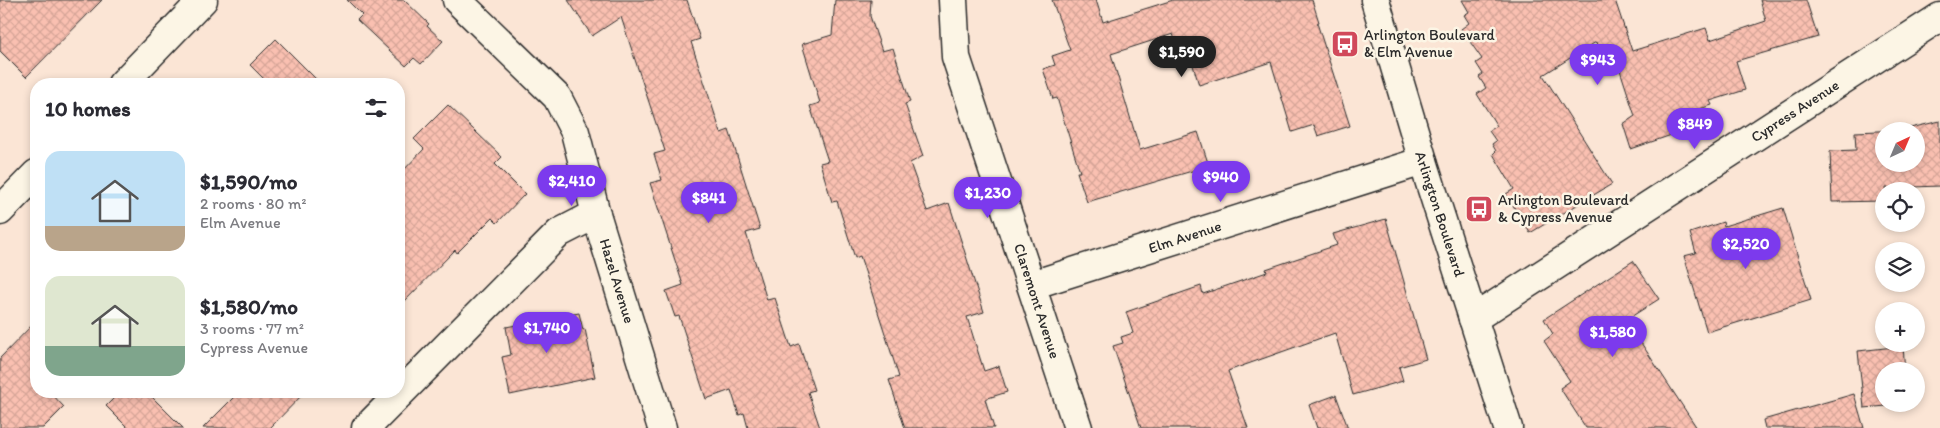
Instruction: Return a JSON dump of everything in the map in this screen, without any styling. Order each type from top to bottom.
[{"type":"street","points":[[128,78],[203,0]]},
{"type":"street","name":"Hazel Avenue","points":[[457,0],[558,97],[575,132],[596,214],[662,428]]},
{"type":"street","name":"Claremont Avenue","points":[[953,0],[956,56],[1078,428]]},
{"type":"street","name":"Arlington Boulevard","points":[[1374,0],[1508,428]]},
{"type":"street","name":"Cypress Avenue","points":[[1473,319],[1940,17]]},
{"type":"street","name":"Elm Avenue","points":[[1032,285],[1423,161]]},
{"type":"street","points":[[0,211],[30,180]]},
{"type":"street","points":[[405,389],[559,234],[596,214]]},
{"type":"street","points":[[366,428],[396,398]]},
{"type":"building","points":[[0,0],[102,0],[26,77],[0,51]]},
{"type":"building","points":[[347,0],[404,0],[429,24],[427,26],[443,41],[421,64],[414,58],[406,66],[357,20],[362,15]]},
{"type":"building","points":[[568,0],[687,0],[700,39],[691,42],[721,133],[729,130],[760,229],[746,233],[767,300],[775,298],[791,347],[799,344],[814,390],[808,392],[820,428],[748,428],[744,413],[739,415],[731,390],[706,399],[679,316],[675,317],[666,291],[683,285],[650,183],[662,180],[654,154],[665,151],[621,17],[592,36]]},
{"type":"building","points":[[835,0],[871,0],[870,16],[882,51],[893,48],[910,102],[905,104],[923,156],[910,163],[927,211],[949,203],[984,312],[967,317],[984,371],[999,366],[1007,392],[985,399],[994,428],[905,428],[889,380],[899,377],[860,256],[855,258],[837,201],[832,202],[820,163],[828,161],[810,106],[820,103],[802,44],[832,35]]},
{"type":"building","points":[[1052,0],[1096,0],[1103,22],[1173,0],[1312,0],[1319,22],[1317,23],[1350,126],[1318,136],[1314,125],[1292,132],[1271,62],[1199,85],[1192,62],[1183,65],[1173,34],[1111,54],[1140,150],[1198,132],[1209,166],[1087,202],[1077,172],[1080,172],[1057,98],[1053,99],[1043,69],[1055,65],[1052,56],[1070,50]]},
{"type":"building","points":[[1462,0],[1615,0],[1632,51],[1706,28],[1710,40],[1766,21],[1760,0],[1806,0],[1818,37],[1736,61],[1745,90],[1710,101],[1712,105],[1678,116],[1683,131],[1631,149],[1623,124],[1635,116],[1618,64],[1605,69],[1596,42],[1543,75],[1612,184],[1530,233],[1506,194],[1514,189],[1493,154],[1496,151],[1492,144],[1496,141],[1489,131],[1497,126],[1477,94],[1486,88],[1479,77],[1483,74],[1476,63],[1482,59],[1461,29],[1469,23],[1464,15],[1469,12]]},
{"type":"building","points":[[276,39],[315,78],[263,78],[250,65]]},
{"type":"building","points":[[448,105],[502,157],[495,164],[525,194],[497,223],[492,218],[457,253],[455,250],[405,301],[405,169],[424,149],[414,139]]},
{"type":"building","points":[[1940,121],[1940,186],[1925,187],[1925,182],[1875,182],[1875,201],[1832,202],[1830,151],[1856,150],[1855,132],[1875,131],[1875,172],[1925,172],[1925,125]]},
{"type":"building","points":[[1783,208],[1811,300],[1707,332],[1684,256],[1696,253],[1690,233],[1723,222],[1724,226]]},
{"type":"building","points":[[1386,219],[1426,359],[1399,367],[1403,381],[1353,395],[1335,333],[1228,371],[1248,428],[1141,428],[1113,346],[1123,343],[1121,337],[1133,333],[1126,312],[1201,286],[1203,294],[1267,272],[1266,269],[1337,245],[1333,234]]},
{"type":"building","points":[[1633,261],[1659,299],[1626,320],[1697,428],[1586,428],[1560,388],[1570,381],[1544,341],[1553,334],[1544,319]]},
{"type":"building","points":[[579,313],[583,330],[585,329],[595,377],[510,395],[502,357],[511,355],[506,327]]},
{"type":"building","points":[[30,327],[30,398],[56,398],[64,407],[43,428],[0,428],[0,358]]},
{"type":"building","points":[[1875,349],[1875,352],[1903,352],[1904,362],[1875,362],[1875,407],[1864,408],[1858,351]]},
{"type":"building","points":[[1854,394],[1864,428],[1765,428],[1763,420]]},
{"type":"building","points":[[1336,395],[1348,428],[1317,428],[1309,405]]},
{"type":"building","points":[[114,398],[153,398],[183,428],[128,428],[106,406]]},
{"type":"building","points":[[233,398],[299,398],[270,428],[203,428]]},
{"type":"place","name":"Arlington Boulevard & Elm Avenue","points":[[1345,44]]},
{"type":"place","name":"Arlington Boulevard & Cypress Avenue","points":[[1479,209]]}]
